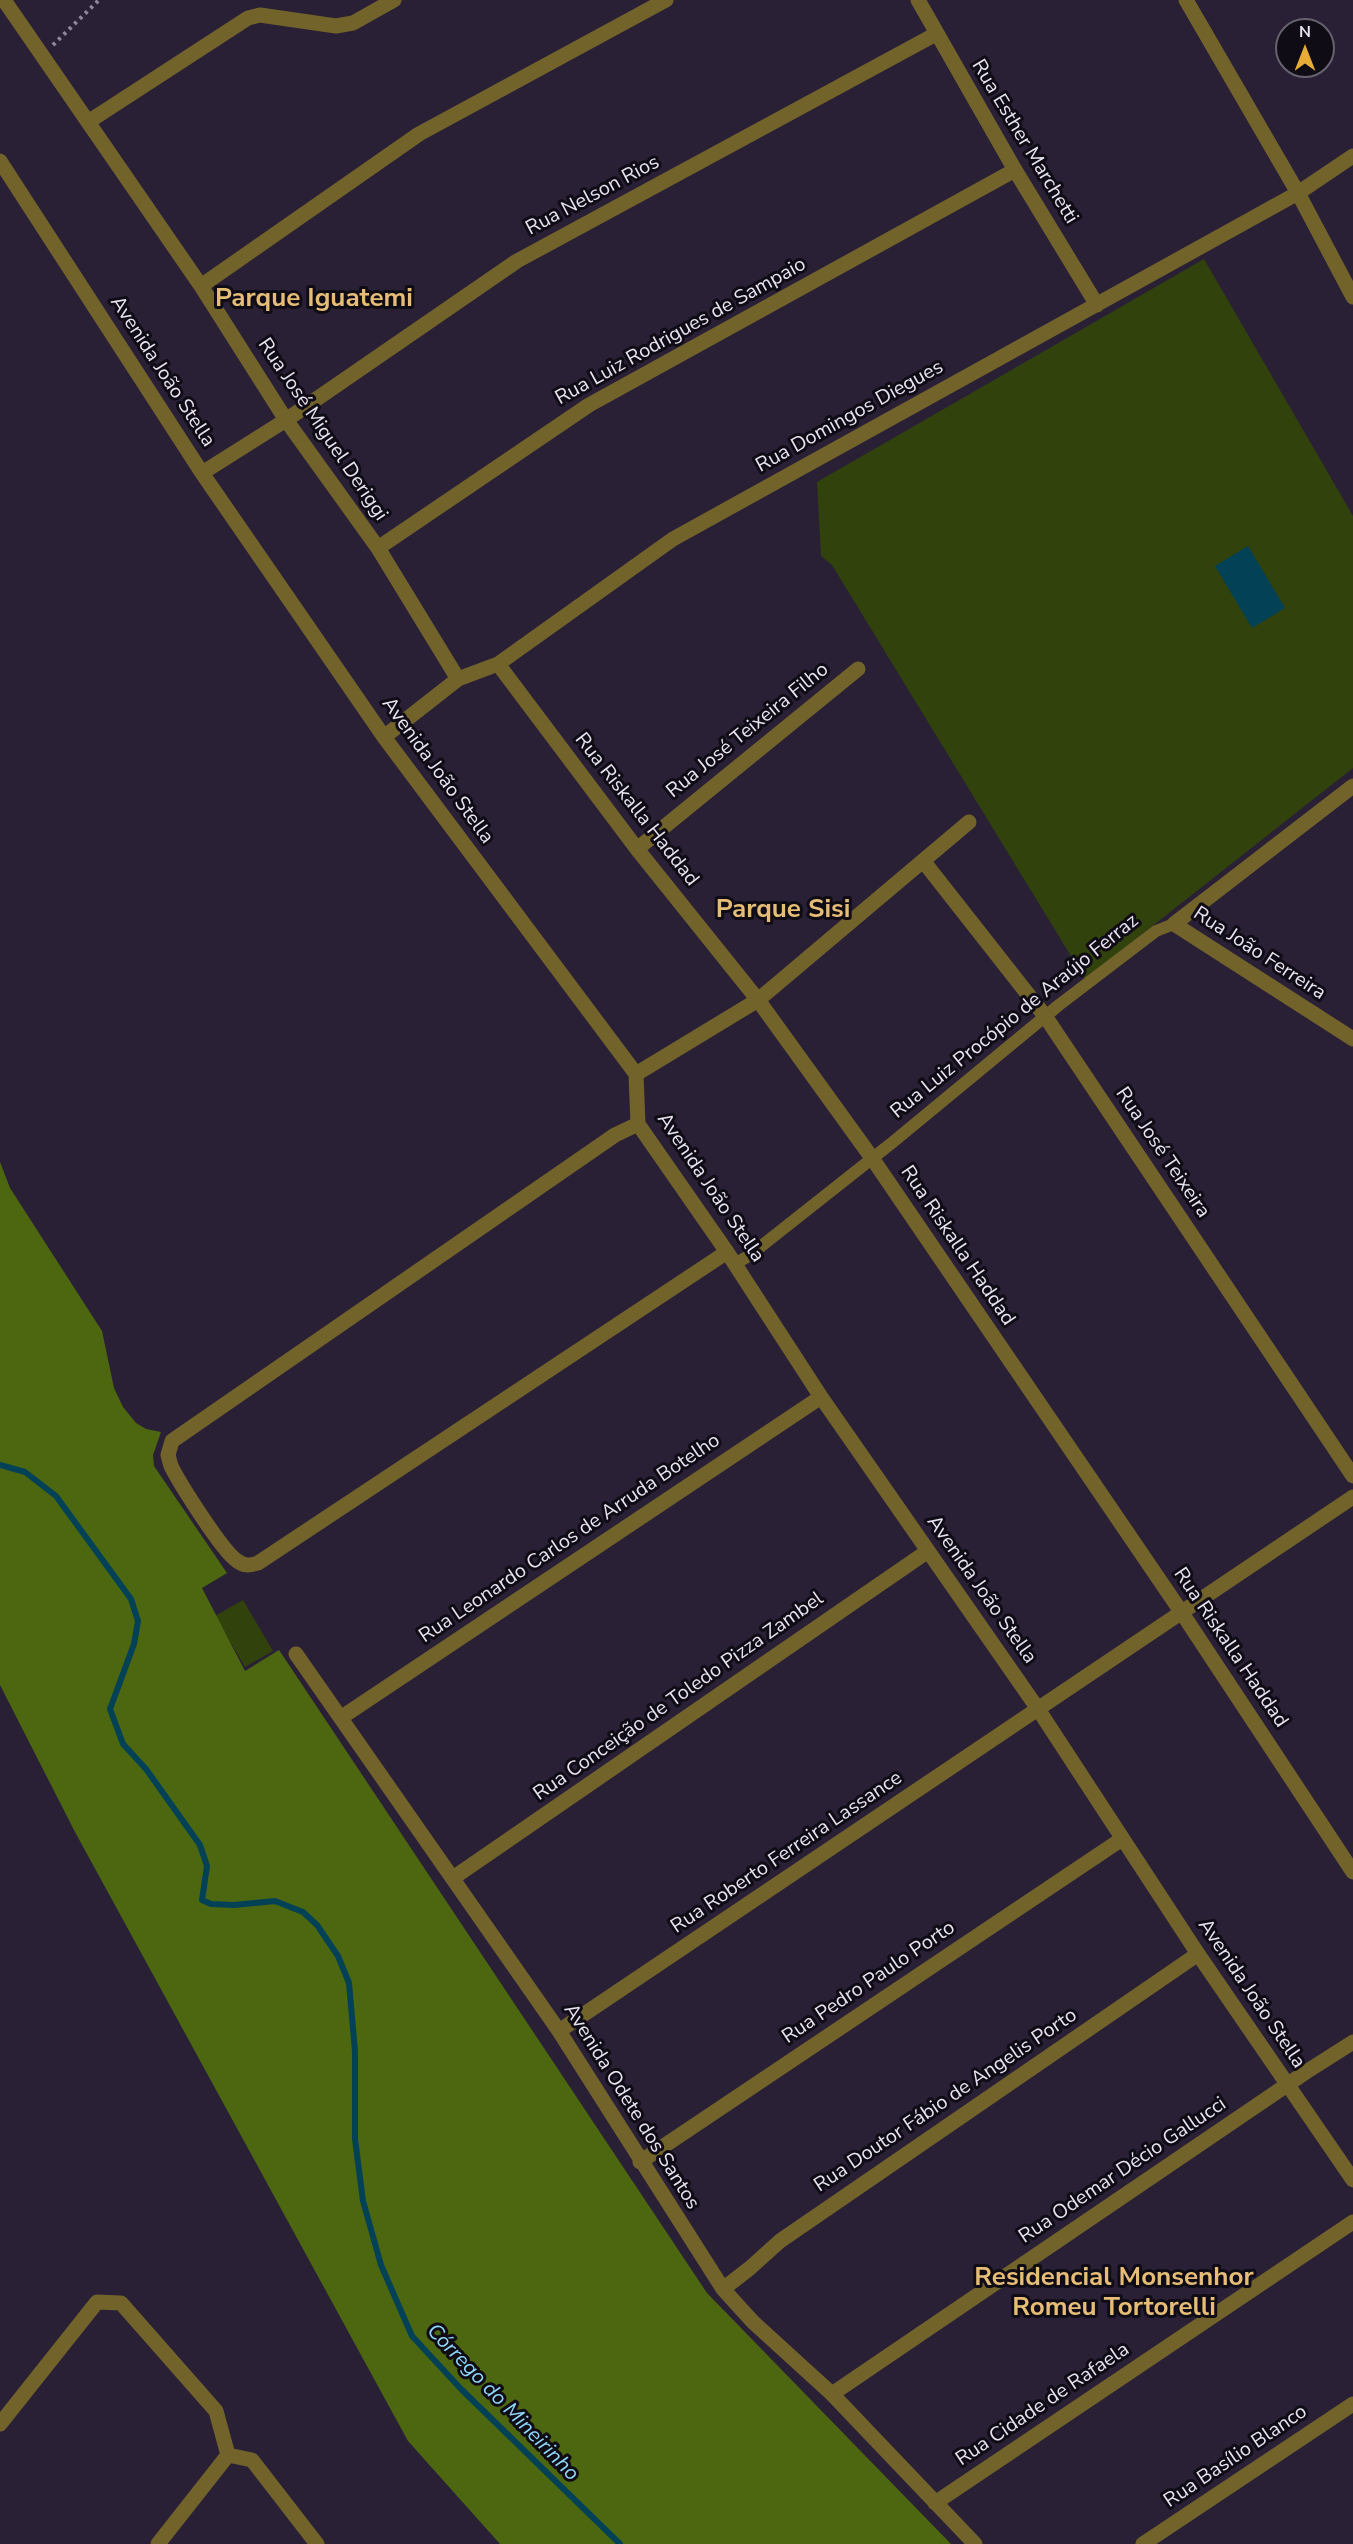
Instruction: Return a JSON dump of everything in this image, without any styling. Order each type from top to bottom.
[{"type":"street","name":"Rua José Miguel Deriggi","points":[[4,0],[201,286],[286,420],[378,548],[458,679]]},
{"type":"street","points":[[88,122],[248,18],[260,15],[336,26],[353,23],[394,0]]},
{"type":"street","points":[[201,286],[419,134],[666,0]]},
{"type":"street","name":"Rua Esther Marchetti","points":[[918,0],[1015,170],[1097,305]]},
{"type":"street","points":[[1186,0],[1298,193],[1353,297]]},
{"type":"street","name":"Rua Nelson Rios","points":[[202,473],[286,420],[517,261],[936,34]]},
{"type":"street","name":"Rua Domingos Diegues","points":[[384,737],[458,679],[498,664],[673,539],[1298,193],[1353,156]]},
{"type":"street","name":"Avenida João Stella","points":[[0,161],[202,473],[384,737],[636,1074],[638,1124],[731,1258],[821,1396],[1038,1708],[1198,1954],[1353,2180]]},
{"type":"street","name":"Rua Luiz Rodrigues de Sampaio","points":[[378,548],[589,405],[1015,170]]},
{"type":"street","name":"Rua Riskalla Haddad","points":[[498,664],[637,849],[758,1000],[872,1158],[1182,1613],[1353,1872]]},
{"type":"street","name":"Rua José Teixeira Filho","points":[[637,849],[858,669]]},
{"type":"street","name":"Rua Luiz Procópio de Araújo Ferraz","points":[[1174,924],[1353,786]]},
{"type":"street","points":[[636,1074],[758,1000],[969,822]]},
{"type":"street","name":"Rua José Teixeira","points":[[924,862],[1045,1016],[1353,1476]]},
{"type":"street","name":"Rua João Ferreira","points":[[1174,924],[1353,1039]]},
{"type":"street","points":[[638,1124],[615,1135],[172,1441],[168,1455],[174,1472],[222,1544],[233,1558],[243,1564],[258,1563],[731,1258]]},
{"type":"street","name":"Rua Leonardo Carlos de Arruda Botelho","points":[[342,1717],[821,1396]]},
{"type":"street","name":"Rua Roberto Ferreira Lassance","points":[[559,2031],[1353,1497]]},
{"type":"street","name":"Rua Conceição de Toledo Pizza Zambel","points":[[453,1878],[928,1551]]},
{"type":"street","name":"Avenida Odete dos Santos","points":[[296,1654],[559,2031],[640,2162],[723,2289],[753,2322],[832,2394],[975,2544]]},
{"type":"street","name":"Rua Pedro Paulo Porto","points":[[640,2162],[1122,1839]]},
{"type":"street","name":"Rua Doutor Fábio de Angelis Porto","points":[[723,2289],[780,2241],[1198,1954]]},
{"type":"street","name":"Rua Odemar Décio Gallucci","points":[[832,2394],[1353,2042]]},
{"type":"street","name":"Rua Cidade de Rafaela","points":[[935,2503],[1353,2222]]},
{"type":"street","points":[[0,2424],[97,2302],[121,2303],[216,2411],[228,2455]]},
{"type":"street","name":"Rua Basílio Blanco","points":[[1143,2544],[1353,2404]]},
{"type":"street","points":[[158,2544],[228,2455]]},
{"type":"street","points":[[228,2455],[252,2460],[317,2544]]},
{"type":"lane","name":"Rua Luiz Procópio de Araújo Ferraz","points":[[731,1258],[750,1255],[1045,1016],[1156,931],[1174,924]]},
{"type":"path","points":[[42,56],[99,0]]},
{"type":"green space","points":[[1204,259],[1353,516],[1353,768],[1085,979],[832,565],[821,556],[817,482]]},
{"type":"green space","points":[[0,1162],[10,1188],[102,1331],[114,1388],[123,1407],[136,1423],[146,1429],[161,1432],[153,1455],[154,1466],[227,1573],[202,1588],[245,1671],[279,1650],[707,2293],[951,2544],[500,2544],[408,2441],[75,1832],[0,1685]]},
{"type":"green space","points":[[243,1600],[273,1651],[245,1667],[215,1616]]},
{"type":"water","points":[[1248,546],[1285,608],[1252,628],[1215,566]]},
{"type":"waterway","name":"Córrego do Mineirinho","points":[[0,1465],[25,1472],[56,1496],[131,1599],[138,1621],[134,1644],[110,1709],[123,1744],[146,1769],[200,1845],[207,1866],[202,1900],[211,1904],[234,1905],[275,1901],[303,1912],[317,1925],[338,1956],[349,1983],[355,2051],[355,2139],[363,2201],[381,2265],[412,2336],[461,2389],[620,2544]]},
{"type":"district","name":"Parque Iguatemi","points":[[314,300]]},
{"type":"district","name":"Parque Sisi","points":[[783,911]]},
{"type":"district","name":"Residencial Monsenhor Romeu Tortorelli","points":[[1114,2294]]}]
